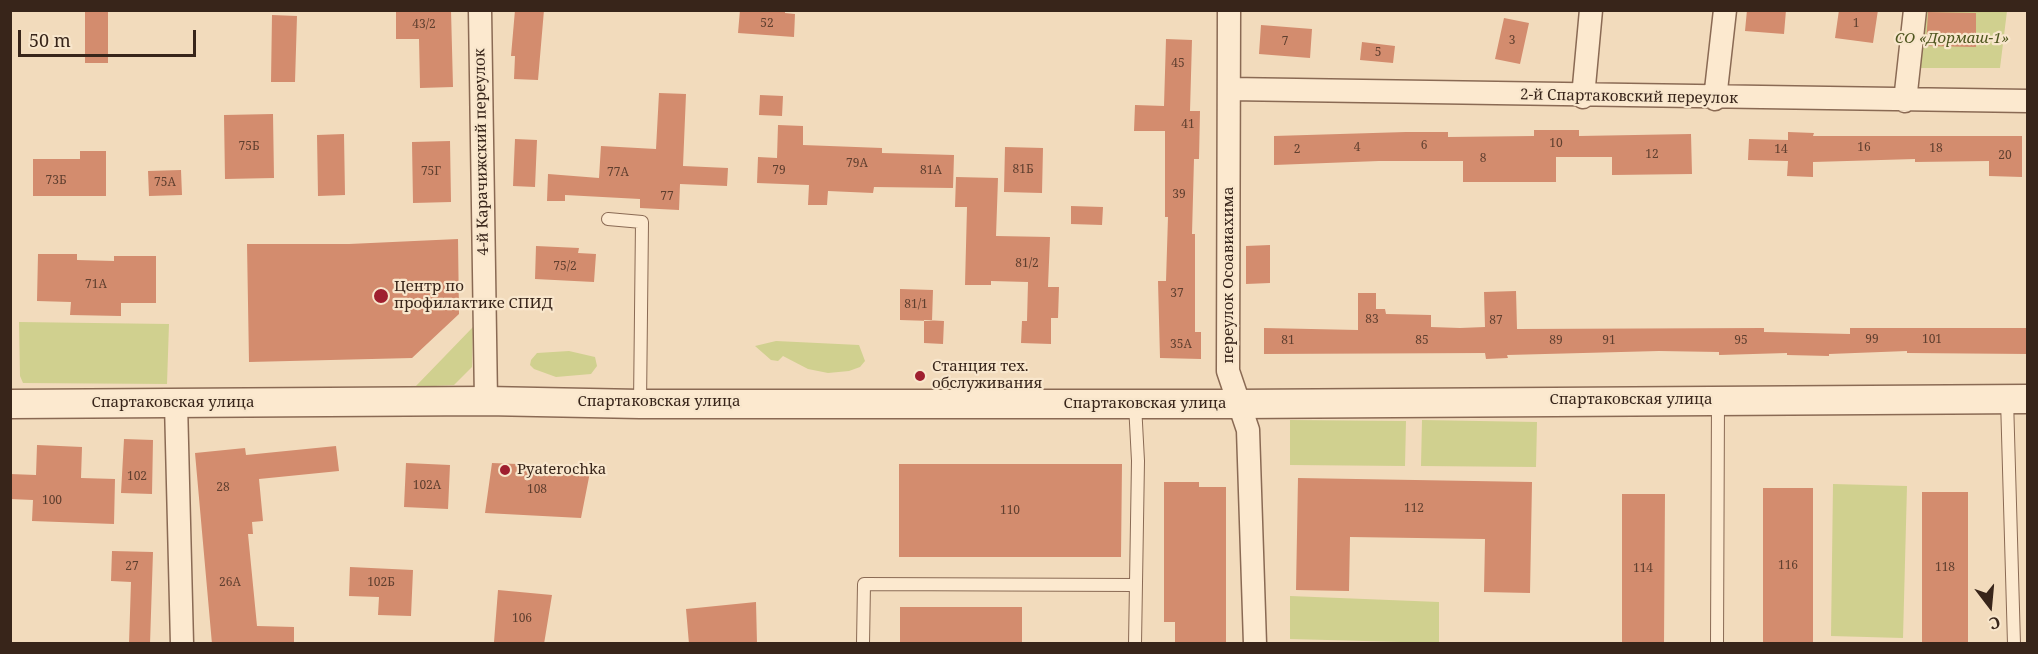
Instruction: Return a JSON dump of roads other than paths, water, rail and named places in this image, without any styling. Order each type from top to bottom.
[{"type":"street","name":"4-й Карачижский переулок","points":[[480,10],[486,401]]},
{"type":"street","name":"переулок Осоавиахима","points":[[1229,10],[1228,371],[1237,404],[1248,430],[1255,644]]},
{"type":"street","points":[[1583,96],[1591,10]]},
{"type":"street","points":[[1715,99],[1725,10]]},
{"type":"street","points":[[1905,100],[1915,10]]},
{"type":"street","name":"2-й Спартаковский переулок","points":[[1230,89],[1715,99],[2028,101]]},
{"type":"street","name":"Спартаковская улица","points":[[10,404],[486,401],[640,404],[1237,404],[2017,399]]},
{"type":"street","points":[[176,403],[182,644]]},
{"type":"lane","points":[[608,219],[642,222],[640,404]]},
{"type":"lane","points":[[2014,644],[2017,399]]},
{"type":"lane","points":[[1718,400],[1718,644]]},
{"type":"lane","points":[[1135,404],[1138,461],[1135,644]]},
{"type":"lane","points":[[863,644],[864,584],[1136,585]]},
{"type":"place","name":"Центр по профилактике СПИД","points":[[381,296]]},
{"type":"place","name":"Станция тех. обслуживания","points":[[920,376]]},
{"type":"place","name":"Pyaterochka","points":[[505,470]]},
{"type":"park label","name":"СО «Дормаш-1»","points":[[1952,39]]}]
